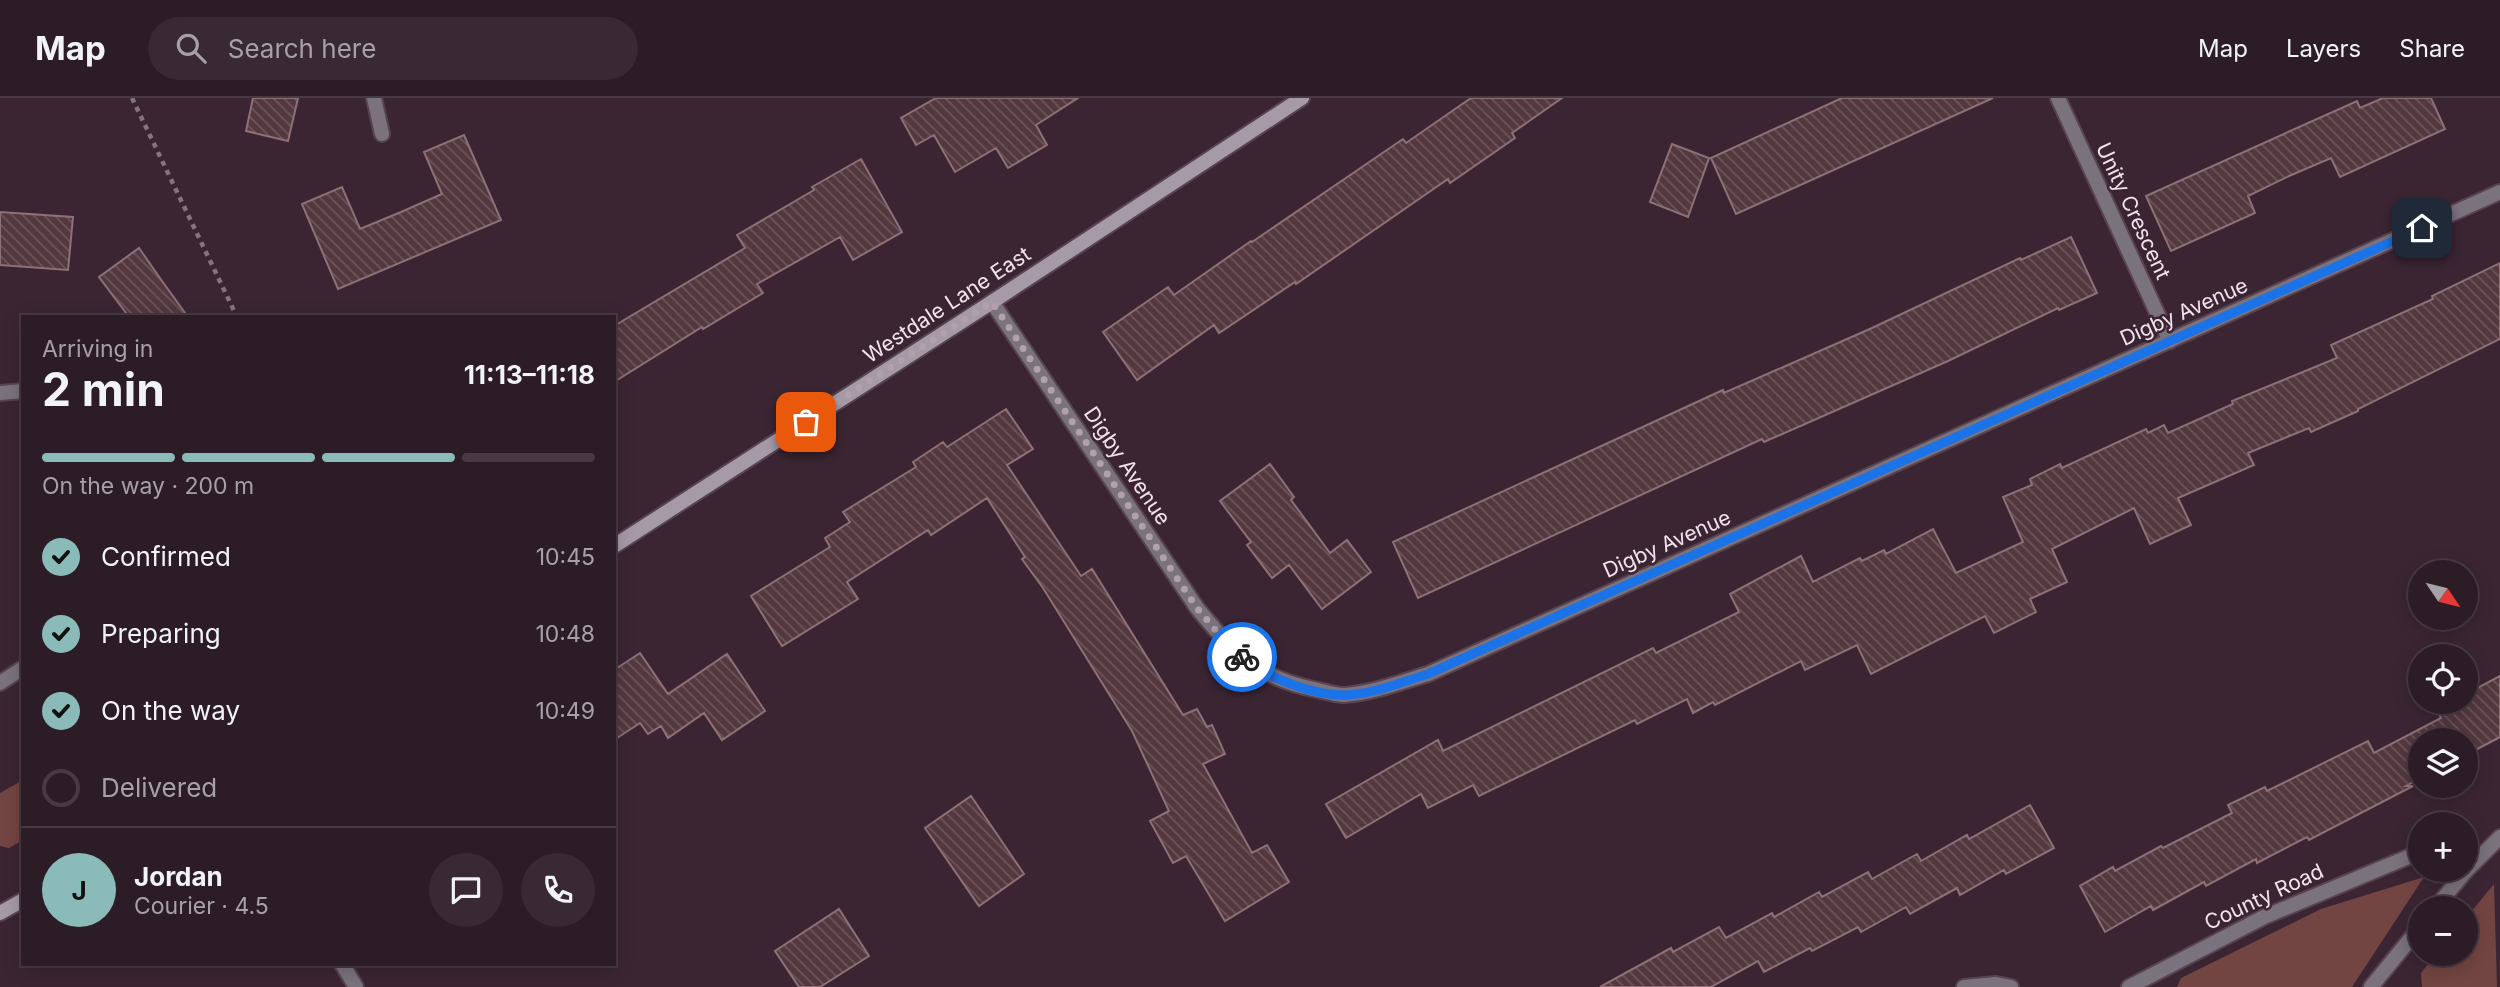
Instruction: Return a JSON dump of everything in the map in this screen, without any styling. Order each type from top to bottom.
[{"type":"street","points":[[374,98],[382,134]]},
{"type":"street","name":"Westdale Lane East","points":[[616,545],[1301,98]]},
{"type":"street","name":"Unity Crescent","points":[[2058,98],[2170,341]]},
{"type":"street","name":"Digby Avenue","points":[[992,302],[1197,608],[1224,640],[1255,668],[1294,686],[1343,695],[1428,674],[2500,192]]},
{"type":"street","points":[[0,393],[21,391]]},
{"type":"street","points":[[0,683],[21,669]]},
{"type":"street","points":[[2478,857],[2500,837]]},
{"type":"street","name":"County Road","points":[[2129,987],[2264,917],[2408,857]]},
{"type":"street","points":[[2444,896],[2455,882]]},
{"type":"street","points":[[0,913],[21,901]]},
{"type":"street","points":[[2371,987],[2408,941]]},
{"type":"street","points":[[343,966],[356,987]]},
{"type":"street","points":[[1964,987],[1996,984],[2011,987]]},
{"type":"path","points":[[132,98],[236,315]]},
{"type":"shaded area","points":[[21,781],[21,841],[9,848],[0,846],[0,793]]},
{"type":"shaded area","points":[[2408,882],[2421,882],[2412,896],[2408,896],[2408,901],[2352,987],[2177,987],[2181,978],[2321,909]]},
{"type":"shaded area","points":[[2494,884],[2497,987],[2422,987],[2421,973],[2427,966],[2478,966],[2478,903]]},
{"type":"building","points":[[253,98],[298,98],[288,141],[246,131]]},
{"type":"building","points":[[936,98],[1078,98],[1036,125],[1047,145],[1008,168],[996,148],[955,172],[934,135],[916,145],[901,118]]},
{"type":"building","points":[[1471,98],[1562,98],[1512,133],[1515,138],[1450,183],[1448,179],[1296,284],[1295,282],[1219,333],[1214,325],[1137,380],[1103,332],[1168,287],[1174,295],[1403,139],[1406,143]]},
{"type":"building","points":[[1842,98],[1993,98],[1736,214],[1711,158]]},
{"type":"building","points":[[2383,98],[2431,98],[2445,129],[2340,177],[2331,158],[2289,176],[2248,196],[2255,213],[2171,251],[2146,196],[2357,101],[2360,108]]},
{"type":"building","points":[[464,135],[501,220],[338,289],[302,204],[342,187],[360,229],[401,212],[442,194],[424,152]]},
{"type":"building","points":[[1672,144],[1709,158],[1688,217],[1650,202]]},
{"type":"building","points":[[861,159],[902,232],[853,260],[840,237],[757,284],[763,293],[616,381],[616,325],[745,248],[737,235],[814,190],[812,187]]},
{"type":"building","points":[[0,212],[73,217],[68,270],[0,265]]},
{"type":"building","points":[[2071,237],[2097,293],[2059,310],[2058,308],[1948,361],[1764,442],[1762,439],[1418,598],[1393,542],[1723,390],[1724,393],[1872,328],[2020,258],[2021,260]]},
{"type":"building","points":[[139,248],[187,315],[128,315],[99,277]]},
{"type":"building","points":[[2500,263],[2500,339],[2358,411],[2311,432],[2309,428],[2248,453],[2254,465],[2178,498],[2191,525],[2150,544],[2134,508],[2052,549],[2067,582],[2030,599],[2036,612],[1994,633],[1985,616],[1871,674],[1857,645],[1805,670],[1801,661],[1715,705],[1713,702],[1693,713],[1687,699],[1637,724],[1635,720],[1479,796],[1473,785],[1428,808],[1421,794],[1346,838],[1326,804],[1438,740],[1443,751],[1653,648],[1656,653],[1739,612],[1730,594],[1801,556],[1813,582],[1860,558],[1862,561],[1884,550],[1886,554],[1933,529],[1956,573],[2023,542],[2003,497],[2032,485],[2030,479],[2060,464],[2062,468],[2146,429],[2148,433],[2164,425],[2168,433],[2233,404],[2232,401],[2337,358],[2331,345],[2433,299],[2432,296]]},
{"type":"building","points":[[1006,409],[1033,449],[1007,465],[1081,576],[1092,569],[1183,715],[1197,709],[1207,727],[1212,725],[1225,754],[1203,764],[1252,853],[1267,845],[1289,882],[1225,921],[1186,856],[1173,863],[1150,821],[1169,811],[1132,731],[1022,559],[1025,557],[987,498],[931,535],[928,530],[847,582],[858,599],[782,646],[751,596],[830,547],[825,538],[850,522],[843,512],[916,467],[913,462],[943,442],[947,447]]},
{"type":"building","points":[[1270,464],[1294,497],[1291,500],[1330,553],[1347,540],[1371,572],[1322,609],[1289,565],[1272,578],[1247,545],[1251,542],[1220,501]]},
{"type":"building","points":[[640,653],[668,694],[727,654],[765,711],[722,740],[704,713],[668,738],[661,726],[648,734],[640,723],[616,739],[616,669]]},
{"type":"building","points":[[2500,676],[2500,737],[2478,749],[2478,728],[2422,728],[2441,718],[2439,714],[2478,714],[2478,688]]},
{"type":"building","points":[[2408,735],[2408,789],[2309,840],[2307,837],[2257,863],[2256,859],[2206,886],[2204,882],[2153,910],[2151,906],[2105,932],[2080,886],[2113,867],[2115,871],[2232,813],[2228,805],[2265,787],[2267,791],[2368,741],[2374,753]]},
{"type":"building","points":[[971,796],[1024,874],[979,906],[925,828]]},
{"type":"building","points":[[2030,805],[2054,848],[2006,874],[2004,870],[1960,895],[1957,888],[1910,914],[1906,907],[1861,932],[1858,927],[1764,972],[1758,961],[1711,987],[1600,987],[1671,948],[1673,952],[1719,927],[1726,938],[1772,913],[1774,917],[1819,892],[1822,897],[1868,872],[1872,879],[1917,854],[1921,861],[1967,835],[1969,839]]},
{"type":"building","points":[[839,909],[869,956],[820,987],[799,987],[775,951]]},
{"type":"way so far","points":[[806,422],[992,302],[1197,608],[1242,657]]},
{"type":"route","points":[[1242,657],[1255,668],[1294,686],[1343,695],[1428,674],[2422,228]]}]
